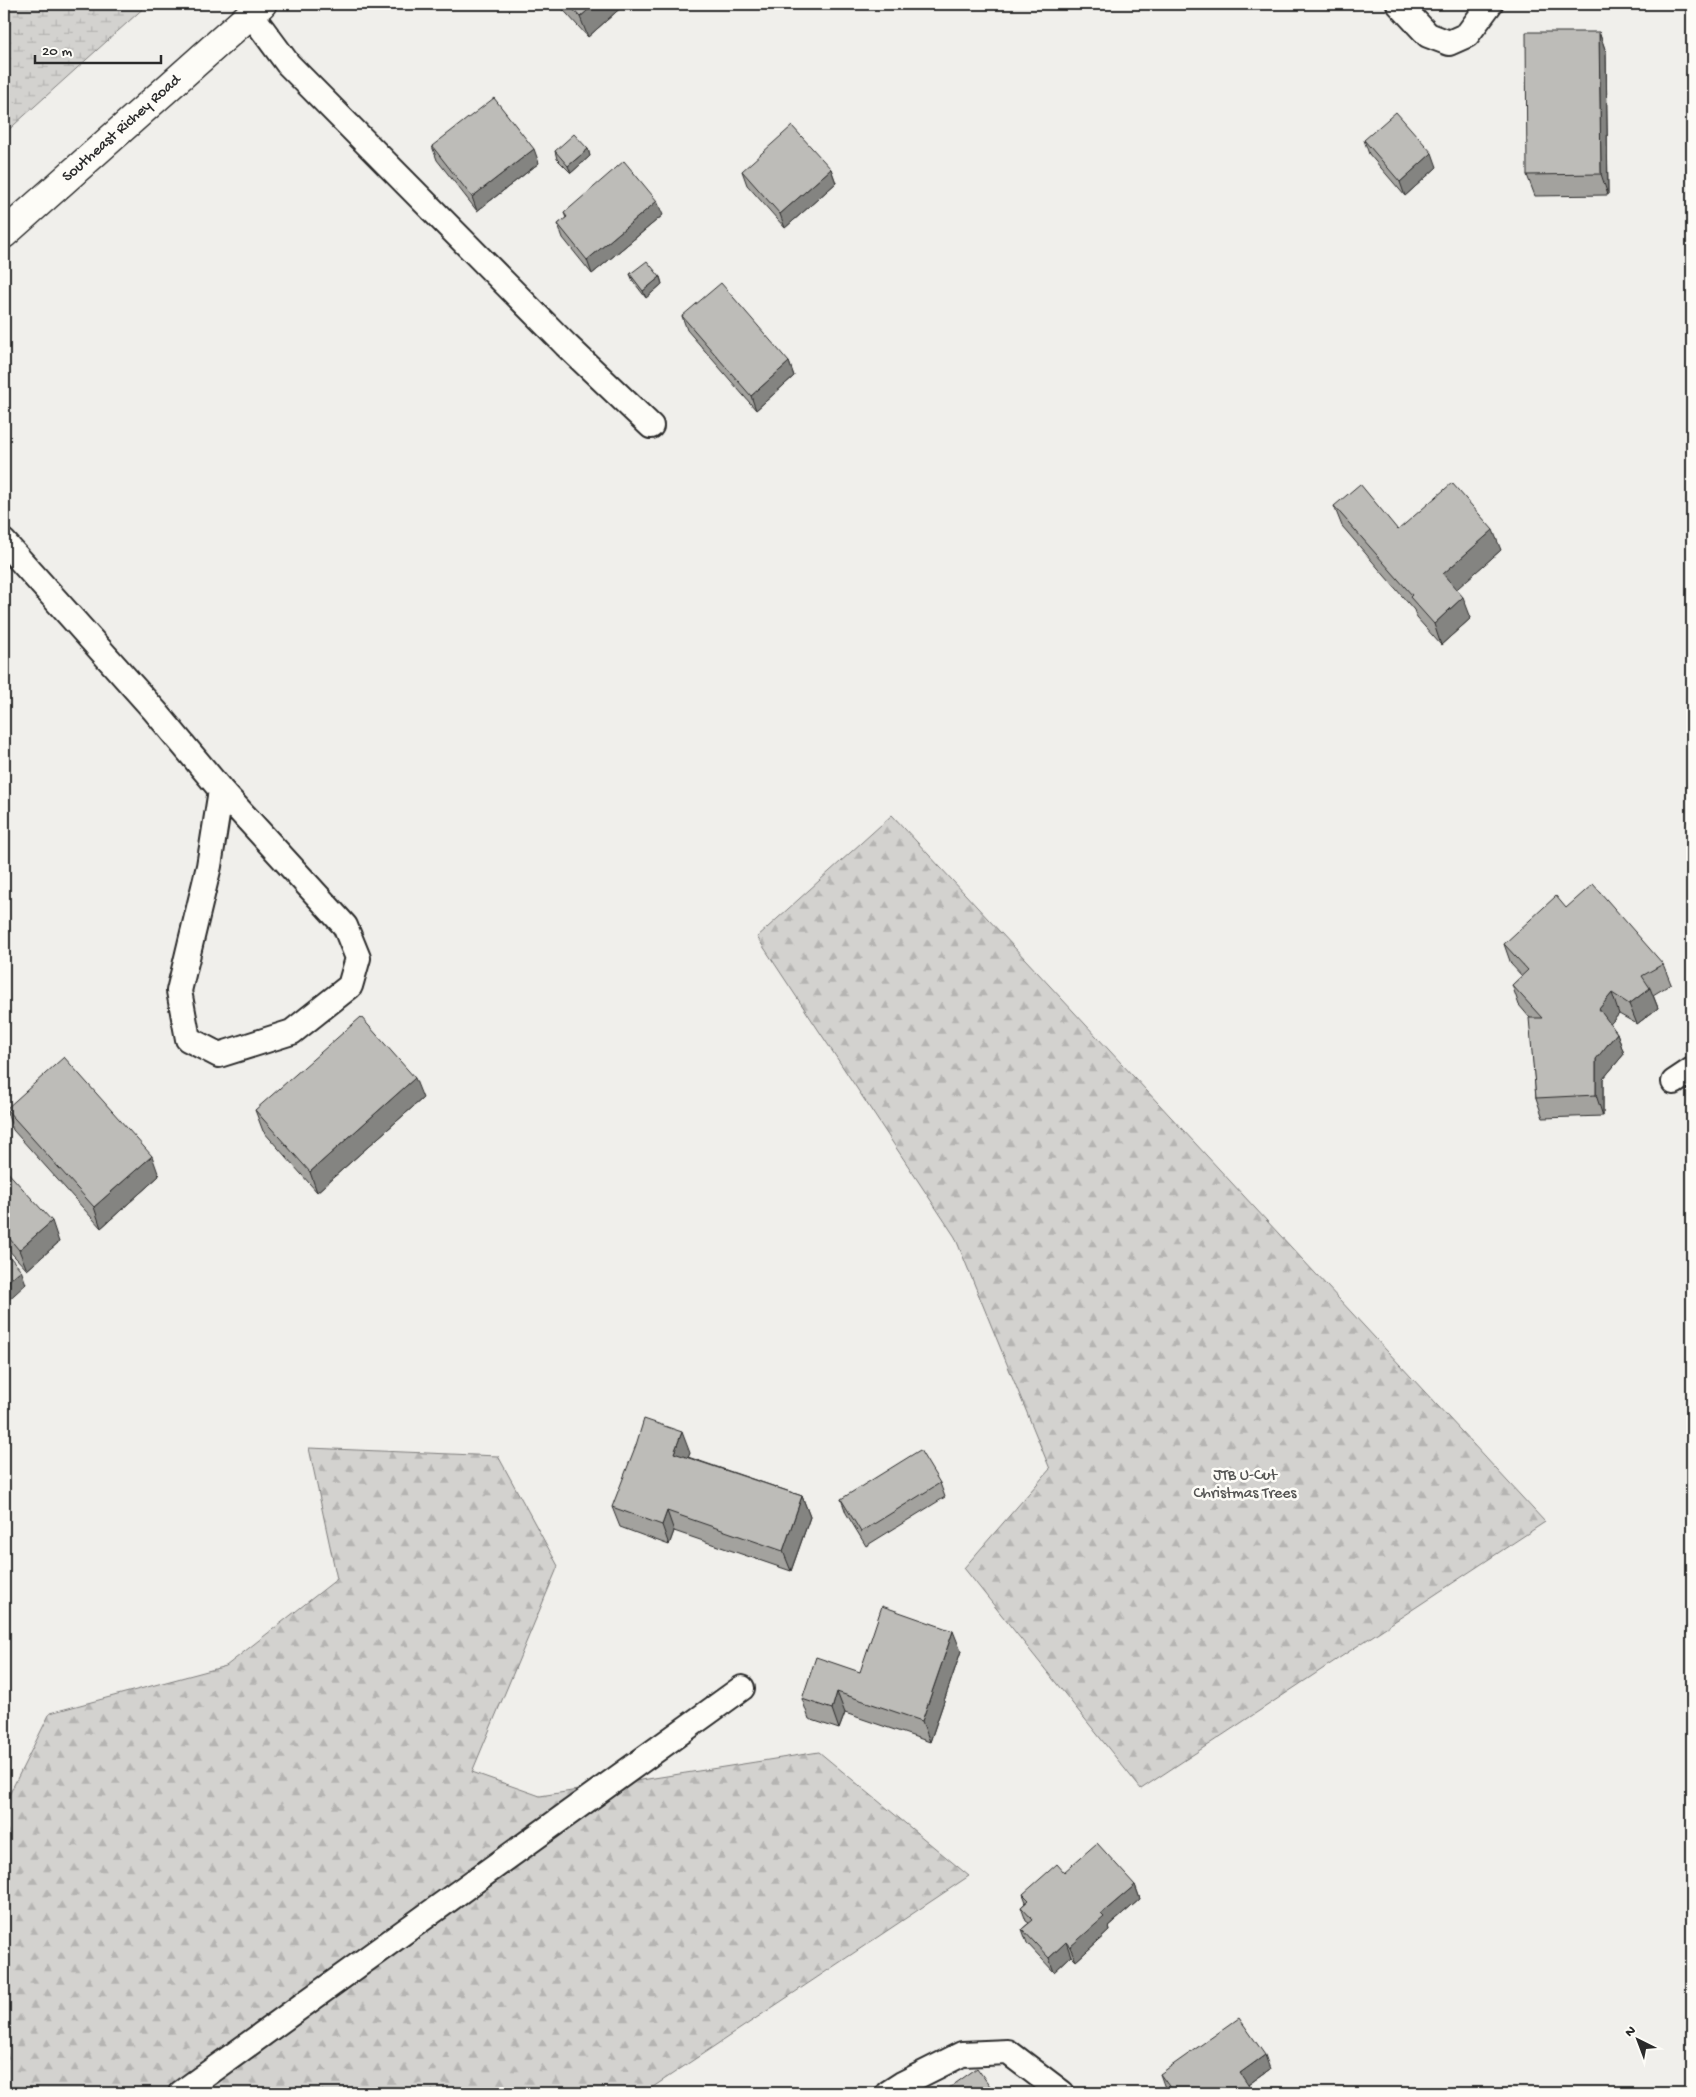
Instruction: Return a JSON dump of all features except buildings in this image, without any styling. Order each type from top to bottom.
[{"type":"main road","name":"Southeast Richey Road","points":[[4,234],[257,9]]},
{"type":"lane","points":[[1400,4],[1428,35],[1449,43],[1467,35],[1490,4]]},
{"type":"lane","points":[[257,9],[288,64],[566,345],[651,426]]},
{"type":"lane","points":[[4,542],[155,712],[221,790],[346,926],[358,958],[350,986],[292,1032],[219,1055],[188,1039],[180,991],[209,866],[221,790]]},
{"type":"lane","points":[[180,2093],[742,1688]]},
{"type":"lane","points":[[888,2093],[962,2054],[1008,2052],[1062,2093]]},
{"type":"green space","points":[[4,4],[148,4],[4,134]]},
{"type":"green space","name":"JTB U-Cut Christmas Trees","points":[[892,815],[1545,1522],[1141,1789],[964,1568],[1050,1469],[955,1237],[757,937]]},
{"type":"green space","points":[[309,1448],[498,1456],[558,1566],[472,1772],[540,1796],[819,1752],[969,1876],[644,2093],[4,2093],[4,1805],[50,1713],[226,1666],[337,1579]]}]
